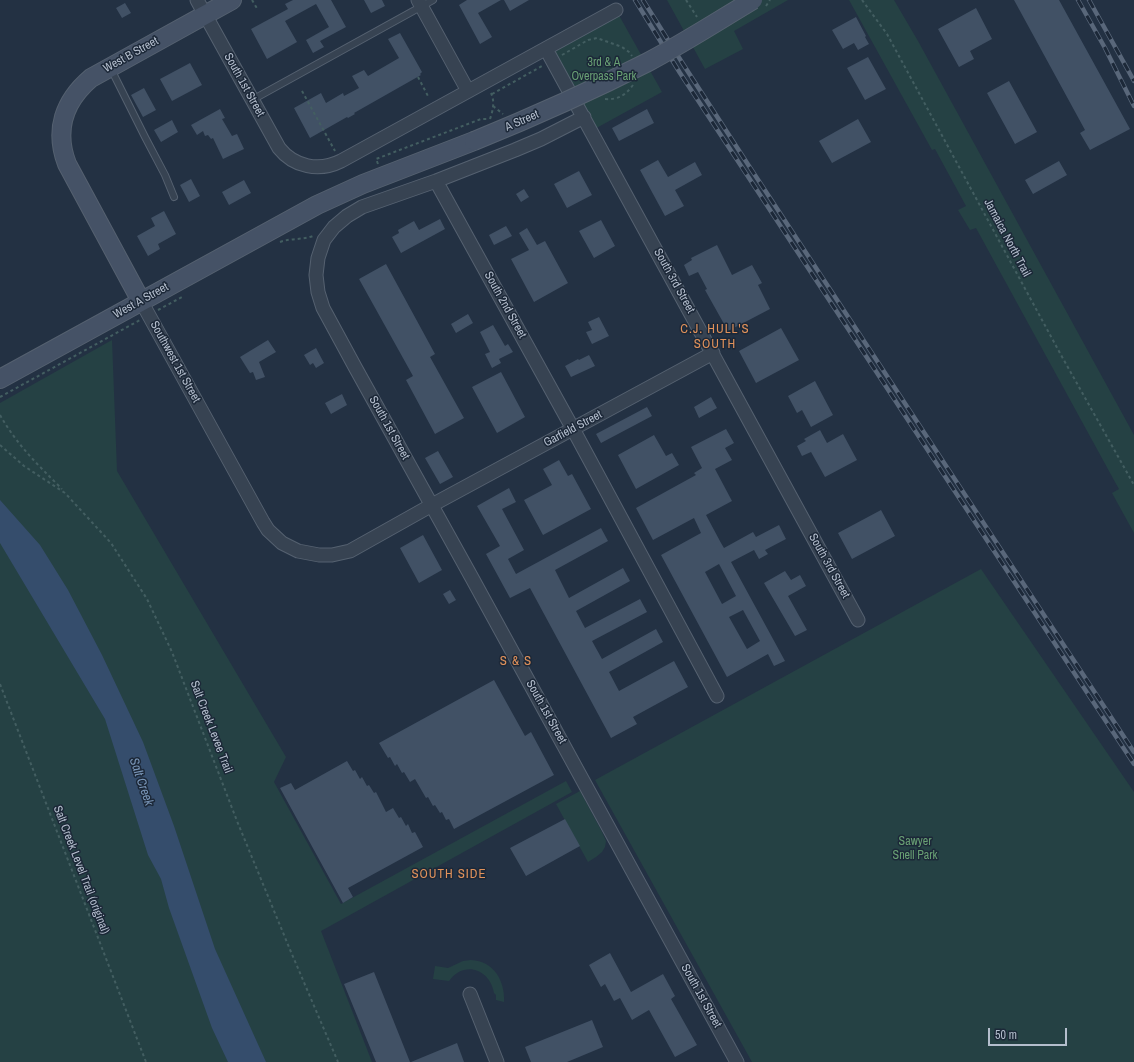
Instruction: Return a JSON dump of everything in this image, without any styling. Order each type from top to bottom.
[{"type":"main road","name":"West B Street","points":[[67,108],[77,91],[91,78],[201,7],[232,0]]},
{"type":"main road","name":"A Street","points":[[282,223],[348,190],[534,117],[596,88],[649,61],[753,0]]},
{"type":"main road","name":"Southwest 1st Street","points":[[67,108],[61,135],[65,159],[141,301]]},
{"type":"main road","name":"West A Street","points":[[0,379],[282,223]]},
{"type":"street","points":[[424,2],[468,92]]},
{"type":"street","name":"South 1st Street","points":[[201,7],[279,148],[289,158],[299,164],[307,166],[329,166],[341,161]]},
{"type":"street","points":[[341,161],[616,10]]},
{"type":"street","name":"South 3rd Street","points":[[546,49],[858,620]]},
{"type":"street","name":"A Street","points":[[316,275],[318,258],[324,240],[334,227],[347,216],[362,207],[522,147],[548,136],[584,117]]},
{"type":"street","name":"South 2nd Street","points":[[436,180],[573,429],[717,696]]},
{"type":"street","name":"South 1st Street","points":[[316,275],[318,292],[323,308],[737,1062]]},
{"type":"street","name":"Southwest 1st Street","points":[[141,301],[258,514],[268,530],[282,543]]},
{"type":"street","name":"Garfield Street","points":[[282,543],[311,554],[332,555],[344,553],[356,548],[432,505],[713,353]]},
{"type":"street","points":[[470,994],[497,1062]]},
{"type":"lane","points":[[252,100],[424,2]]},
{"type":"lane","points":[[110,67],[165,175],[174,197]]},
{"type":"path","points":[[252,0],[258,10]]},
{"type":"path","name":"Jamaica North Trail","points":[[862,0],[887,34],[1061,355],[1134,485]]},
{"type":"path","points":[[418,77],[429,98]]},
{"type":"path","points":[[302,91],[341,161]]},
{"type":"path","points":[[0,415],[24,450],[65,493]]},
{"type":"path","name":"Salt Creek Levee Trail","points":[[0,445],[24,466],[65,493],[111,543],[147,599],[172,652],[237,821],[338,1062]]},
{"type":"path","name":"Salt Creek Level Trail (original)","points":[[0,684],[146,1062]]},
{"type":"green space","points":[[667,0],[788,0],[734,31],[743,49],[705,69]]},
{"type":"green space","points":[[849,0],[894,0],[918,41],[1134,435],[1134,533],[1112,493],[1119,489],[976,228],[970,230],[958,210],[966,206],[935,149],[932,150]]},
{"type":"green space","name":"3rd & A Overpass Park","points":[[616,10],[662,92],[591,131],[546,49]]},
{"type":"green space","points":[[112,340],[117,471],[286,757],[274,782],[341,904],[566,781],[572,792],[321,931],[372,1062],[0,1062],[0,403]]},
{"type":"green space","name":"Sawyer Snell Park","points":[[981,569],[1134,792],[1134,1062],[752,1062],[595,780]]},
{"type":"green space","points":[[580,791],[606,841],[602,852],[588,862],[556,804]]},
{"type":"green space","points":[[463,961],[479,961],[492,968],[500,980],[504,994],[504,1002],[496,1000],[496,995],[492,985],[482,973],[476,970],[469,969],[462,971],[449,981],[433,979],[435,966],[448,968]]},
{"type":"water","name":"Salt Creek","points":[[0,500],[40,545],[68,590],[102,655],[143,742],[174,826],[215,949],[266,1062],[228,1062],[212,1028],[169,908],[161,879],[148,855],[105,719],[0,543]]},
{"type":"building","points":[[293,0],[331,0],[346,27],[320,41],[324,47],[313,53],[306,40],[329,27],[316,4],[285,21],[297,42],[267,59],[251,29],[288,9],[285,4]]},
{"type":"building","points":[[364,0],[382,0],[385,6],[371,13]]},
{"type":"building","points":[[467,0],[501,0],[478,13],[492,37],[480,44],[459,5]]},
{"type":"building","points":[[504,0],[529,0],[510,11]]},
{"type":"building","points":[[1014,0],[1059,0],[1130,129],[1090,150],[1080,133],[1085,130]]},
{"type":"building","points":[[125,3],[131,13],[122,18],[116,8]]},
{"type":"building","points":[[976,8],[992,39],[970,51],[974,59],[959,67],[938,29]]},
{"type":"building","points":[[856,17],[869,44],[858,50],[854,43],[843,49],[832,30]]},
{"type":"building","points":[[400,33],[422,72],[420,74],[421,75],[354,113],[355,114],[348,118],[347,117],[310,138],[294,108],[321,93],[326,103],[343,93],[344,96],[359,88],[352,76],[364,70],[368,76],[399,58],[388,39]]},
{"type":"building","points":[[868,57],[886,89],[865,100],[847,68]]},
{"type":"building","points":[[190,63],[202,85],[172,101],[160,79]]},
{"type":"building","points":[[1009,81],[1037,132],[1015,144],[987,93]]},
{"type":"building","points":[[144,88],[156,110],[143,117],[131,95]]},
{"type":"building","points":[[220,109],[225,118],[222,119],[232,136],[237,134],[244,149],[223,159],[213,138],[211,139],[208,135],[205,136],[203,131],[197,135],[191,125]]},
{"type":"building","points":[[647,109],[654,123],[619,141],[612,128]]},
{"type":"building","points":[[858,119],[871,142],[832,163],[819,141]]},
{"type":"building","points":[[172,120],[178,132],[161,142],[154,130]]},
{"type":"building","points":[[658,160],[668,177],[695,162],[702,175],[675,190],[684,206],[665,216],[640,170]]},
{"type":"building","points":[[1059,161],[1067,175],[1033,194],[1025,180]]},
{"type":"building","points":[[579,171],[592,195],[567,208],[554,184]]},
{"type":"building","points":[[191,179],[200,196],[189,202],[180,185]]},
{"type":"building","points":[[244,180],[251,193],[229,205],[222,192]]},
{"type":"building","points":[[524,189],[529,197],[521,202],[516,194]]},
{"type":"building","points":[[164,211],[176,234],[158,244],[160,249],[148,256],[137,236],[155,226],[151,218]]},
{"type":"building","points":[[440,219],[445,229],[401,253],[392,237],[399,233],[398,230],[414,221],[419,230]]},
{"type":"building","points":[[601,220],[615,246],[594,258],[579,231]]},
{"type":"building","points":[[506,226],[512,236],[494,245],[489,235]]},
{"type":"building","points":[[527,228],[537,245],[545,241],[568,283],[534,302],[511,259],[529,250],[519,233]]},
{"type":"building","points":[[717,245],[732,275],[752,265],[762,283],[758,285],[770,309],[728,331],[705,290],[707,289],[698,272],[689,276],[684,265],[692,260],[691,258]]},
{"type":"building","points":[[386,264],[435,354],[430,357],[464,418],[435,434],[406,380],[413,376],[359,279]]},
{"type":"building","points":[[468,314],[473,323],[456,333],[451,324]]},
{"type":"building","points":[[599,317],[609,336],[592,344],[586,332],[592,330],[588,322]]},
{"type":"building","points":[[493,325],[505,346],[508,344],[513,352],[499,359],[501,363],[492,368],[485,354],[490,352],[480,332]]},
{"type":"building","points":[[781,328],[799,360],[756,383],[739,351]]},
{"type":"building","points":[[268,340],[276,352],[259,362],[265,377],[256,380],[253,372],[250,373],[240,357]]},
{"type":"building","points":[[316,348],[324,363],[316,368],[313,363],[310,365],[304,355]]},
{"type":"building","points":[[589,355],[595,366],[571,377],[565,366]]},
{"type":"building","points":[[501,372],[525,417],[497,433],[472,387]]},
{"type":"building","points":[[815,381],[833,415],[811,427],[802,410],[797,413],[788,396]]},
{"type":"building","points":[[342,394],[347,405],[331,414],[325,403]]},
{"type":"building","points":[[711,397],[717,408],[699,418],[694,407]]},
{"type":"building","points":[[647,407],[652,416],[601,443],[596,434]]},
{"type":"building","points":[[726,429],[734,443],[725,448],[732,460],[715,469],[732,501],[706,515],[724,548],[753,532],[756,537],[779,525],[786,539],[765,550],[768,554],[759,559],[754,550],[731,562],[785,661],[774,666],[768,654],[727,677],[661,555],[701,533],[694,518],[653,540],[636,508],[696,475],[694,473],[702,468],[691,447]],"holes":[[[719,564],[736,596],[722,604],[705,572]],[[743,610],[760,641],[747,649],[729,617]]]},
{"type":"building","points":[[820,430],[827,443],[843,434],[857,460],[825,477],[811,452],[802,456],[797,446],[806,441],[804,439]]},
{"type":"building","points":[[654,435],[666,456],[672,453],[679,465],[636,489],[618,455]]},
{"type":"building","points":[[438,451],[453,477],[440,484],[425,458]]},
{"type":"building","points":[[559,460],[568,476],[572,474],[591,509],[543,535],[524,500],[552,485],[543,469]]},
{"type":"building","points":[[509,488],[516,502],[502,509],[524,550],[508,559],[516,574],[601,528],[608,541],[555,570],[569,598],[623,568],[630,581],[576,611],[585,628],[640,599],[647,612],[592,641],[602,659],[656,629],[663,642],[609,672],[619,691],[674,661],[688,687],[633,717],[637,724],[611,738],[530,588],[510,598],[486,554],[500,546],[477,506]]},
{"type":"building","points":[[881,510],[895,536],[852,559],[838,533]]},
{"type":"building","points":[[423,535],[442,570],[419,583],[400,548]]},
{"type":"building","points":[[785,571],[791,580],[800,575],[806,586],[788,596],[807,630],[795,636],[764,583]]},
{"type":"building","points":[[450,590],[456,600],[449,604],[443,594]]},
{"type":"building","points":[[494,680],[525,736],[531,732],[554,775],[454,829],[449,819],[446,820],[442,812],[440,813],[435,805],[433,806],[428,797],[426,798],[415,779],[410,782],[404,772],[402,773],[397,764],[395,766],[390,757],[388,758],[379,743]]},
{"type":"building","points":[[347,761],[353,771],[355,770],[360,779],[362,777],[367,786],[369,785],[374,793],[376,792],[386,812],[393,808],[399,818],[401,817],[406,826],[408,824],[412,833],[415,832],[423,847],[348,888],[353,897],[343,903],[280,788],[291,783],[295,790]]},
{"type":"building","points":[[565,819],[580,846],[526,876],[510,848]]},
{"type":"building","points":[[610,953],[631,992],[663,974],[675,996],[671,999],[697,1045],[675,1057],[649,1010],[632,1020],[620,998],[614,1001],[605,984],[601,987],[589,965]]},
{"type":"building","points":[[374,972],[410,1062],[376,1062],[344,984]]},
{"type":"building","points":[[592,1020],[603,1047],[567,1062],[531,1062],[525,1047]]},
{"type":"building","points":[[457,1043],[464,1062],[411,1062]]},
{"type":"railway","points":[[635,0],[680,73],[1134,764]]},
{"type":"railway","points":[[643,0],[749,166],[1134,752]]},
{"type":"railway","points":[[1078,0],[1105,48],[1134,106]]},
{"type":"railway","points":[[1089,0],[1134,81]]},
{"type":"district","name":"C.J. HULL'S SOUTH","points":[[715,338]]},
{"type":"district","name":"S & S","points":[[516,662]]},
{"type":"district","name":"SOUTH SIDE","points":[[449,875]]}]
